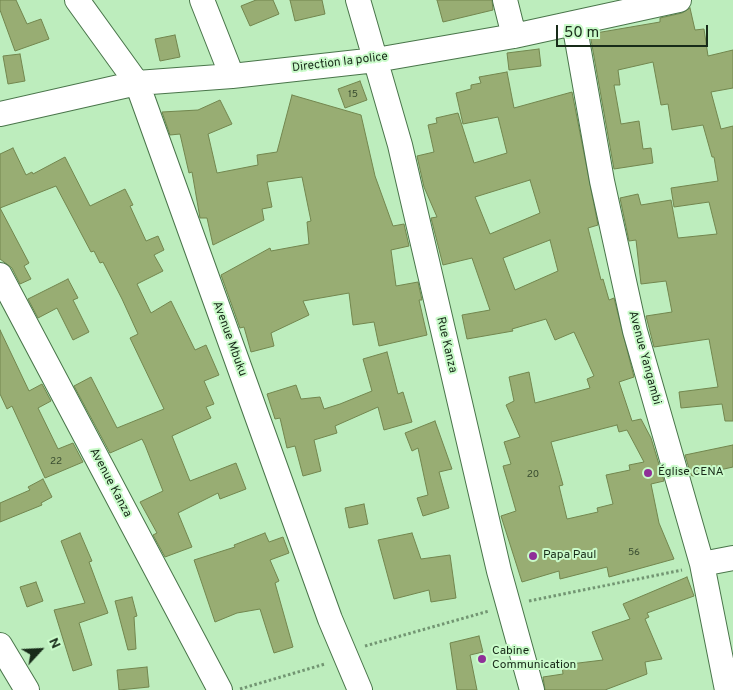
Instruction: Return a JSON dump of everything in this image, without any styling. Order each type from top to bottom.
[{"type":"street","name":"Avenue Mbuku","points":[[77,0],[137,83],[344,654],[360,690]]},
{"type":"street","points":[[202,0],[232,76]]},
{"type":"street","name":"Rue Kanza","points":[[358,0],[400,145],[499,571],[532,690]]},
{"type":"street","points":[[505,0],[514,36]]},
{"type":"street","name":"Direction la police","points":[[0,114],[137,83],[232,76],[376,60],[514,36],[574,23],[613,7],[679,0]]},
{"type":"street","name":"Avenue Yangambi","points":[[574,23],[602,181],[635,331],[702,564],[727,690]]},
{"type":"street","name":"Avenue Kanza","points":[[0,275],[220,690]]},
{"type":"street","points":[[702,564],[733,558]]},
{"type":"street","points":[[0,645],[27,690]]},
{"type":"path","points":[[236,690],[316,668],[344,654],[382,640],[559,594],[657,577],[702,564]]},
{"type":"building","points":[[0,0],[16,0],[27,24],[41,19],[49,39],[15,51],[0,10]]},
{"type":"building","points":[[256,0],[273,0],[279,14],[250,26],[241,6]]},
{"type":"building","points":[[290,0],[322,0],[325,14],[295,21]]},
{"type":"building","points":[[437,0],[492,0],[493,10],[443,22]]},
{"type":"building","points":[[690,8],[695,30],[704,29],[708,56],[733,50],[733,88],[711,92],[721,129],[733,126],[733,421],[725,421],[722,404],[681,408],[679,392],[718,387],[709,339],[654,347],[646,316],[672,312],[666,281],[641,284],[636,240],[629,241],[620,198],[638,194],[641,205],[671,200],[678,238],[717,234],[709,202],[674,207],[671,188],[718,181],[714,157],[712,157],[703,125],[672,130],[668,104],[661,105],[653,62],[618,70],[620,85],[614,85],[621,124],[639,121],[643,149],[651,148],[653,163],[614,169],[590,34],[660,22],[660,18],[682,13]]},
{"type":"building","points":[[175,35],[180,57],[160,61],[155,39]]},
{"type":"building","points":[[539,49],[541,66],[509,70],[507,53]]},
{"type":"building","points":[[20,54],[25,81],[8,84],[3,56]]},
{"type":"building","points":[[507,72],[514,108],[572,92],[598,225],[588,228],[601,280],[603,279],[609,300],[614,298],[634,377],[619,382],[632,421],[641,419],[651,438],[664,481],[651,484],[659,523],[674,559],[609,577],[607,567],[560,579],[559,571],[522,582],[501,516],[516,511],[503,466],[511,464],[504,442],[520,437],[506,405],[514,401],[509,377],[529,372],[535,403],[590,388],[587,379],[594,376],[574,332],[555,340],[546,319],[512,329],[513,331],[467,339],[462,315],[490,310],[472,258],[443,265],[431,218],[437,217],[424,187],[417,156],[434,152],[428,125],[437,123],[436,118],[458,113],[474,163],[507,153],[498,117],[463,124],[456,93],[471,89],[471,85],[481,83],[479,77]],"holes":[[[530,180],[540,213],[490,234],[475,197]],[[550,240],[558,271],[515,290],[503,258]],[[617,425],[619,432],[627,430],[644,462],[629,465],[630,470],[606,475],[613,504],[597,508],[598,512],[567,519],[559,486],[563,485],[551,442]]]},
{"type":"building","points":[[360,81],[367,100],[345,108],[338,89]]},
{"type":"building","points":[[292,95],[361,115],[375,176],[393,226],[404,224],[409,246],[391,250],[396,286],[418,282],[422,300],[419,300],[427,335],[379,346],[374,322],[353,325],[349,293],[303,301],[309,315],[271,333],[274,346],[251,352],[244,327],[240,328],[221,275],[270,248],[271,251],[309,244],[307,222],[311,221],[302,177],[267,182],[272,207],[262,209],[264,220],[213,245],[207,218],[200,218],[192,172],[189,173],[180,134],[170,135],[162,112],[198,110],[220,100],[232,124],[208,134],[217,173],[258,165],[257,155],[277,152]]},
{"type":"building","points":[[13,148],[26,175],[32,172],[33,174],[65,157],[90,206],[125,189],[133,205],[130,206],[146,241],[158,236],[164,250],[154,255],[163,271],[137,284],[151,313],[171,301],[195,350],[206,345],[219,375],[204,381],[214,404],[206,407],[211,418],[172,436],[190,481],[236,463],[246,489],[220,499],[218,493],[178,513],[192,547],[165,557],[153,535],[157,533],[140,502],[163,491],[142,439],[110,453],[74,386],[91,377],[117,428],[164,409],[130,338],[138,334],[103,262],[100,263],[94,251],[91,252],[56,186],[0,208],[0,154]]},
{"type":"building","points":[[0,208],[29,263],[24,266],[31,279],[20,284],[12,268],[0,259]]},
{"type":"building","points":[[68,279],[78,298],[73,300],[89,332],[73,340],[57,308],[38,318],[28,299]]},
{"type":"building","points":[[0,330],[29,391],[42,384],[51,401],[38,408],[58,449],[73,443],[83,462],[45,478],[12,406],[7,409],[0,394]]},
{"type":"building","points":[[387,352],[398,394],[403,392],[412,422],[384,430],[378,407],[335,426],[337,433],[314,440],[321,471],[303,476],[295,446],[287,448],[280,418],[275,419],[267,394],[296,385],[301,399],[320,397],[324,409],[340,404],[372,391],[363,359]]},
{"type":"building","points":[[435,421],[452,469],[439,472],[449,508],[423,516],[417,498],[428,495],[418,448],[412,451],[405,433]]},
{"type":"building","points":[[733,445],[733,467],[691,475],[685,455]]},
{"type":"building","points":[[43,479],[52,497],[41,503],[42,505],[0,522],[0,503],[30,490],[28,487]]},
{"type":"building","points":[[364,504],[368,524],[349,528],[345,508]]},
{"type":"building","points":[[80,533],[92,561],[89,562],[108,613],[79,623],[92,665],[73,671],[54,610],[85,603],[61,541]]},
{"type":"building","points":[[265,533],[269,542],[283,537],[289,553],[270,560],[279,581],[275,583],[293,647],[274,653],[260,609],[237,613],[215,622],[194,560],[235,547],[234,545]]},
{"type":"building","points":[[412,533],[421,559],[450,555],[456,598],[431,602],[429,590],[394,599],[378,540]]},
{"type":"building","points":[[687,577],[694,596],[647,613],[649,617],[645,619],[662,659],[645,662],[647,674],[605,690],[545,690],[543,677],[563,674],[562,665],[603,660],[592,632],[630,619],[623,604]]},
{"type":"building","points":[[36,582],[43,601],[27,607],[20,587]]},
{"type":"building","points":[[132,597],[137,616],[134,617],[136,649],[128,650],[115,601]]},
{"type":"building","points":[[479,636],[483,652],[470,655],[477,690],[457,690],[450,643]]},
{"type":"building","points":[[147,667],[149,687],[119,690],[117,670]]},
{"type":"place","name":"Église CENA","points":[[648,473]]},
{"type":"place","name":"Papa Paul","points":[[533,556]]},
{"type":"place","name":"Cabine Communication","points":[[482,659]]}]
